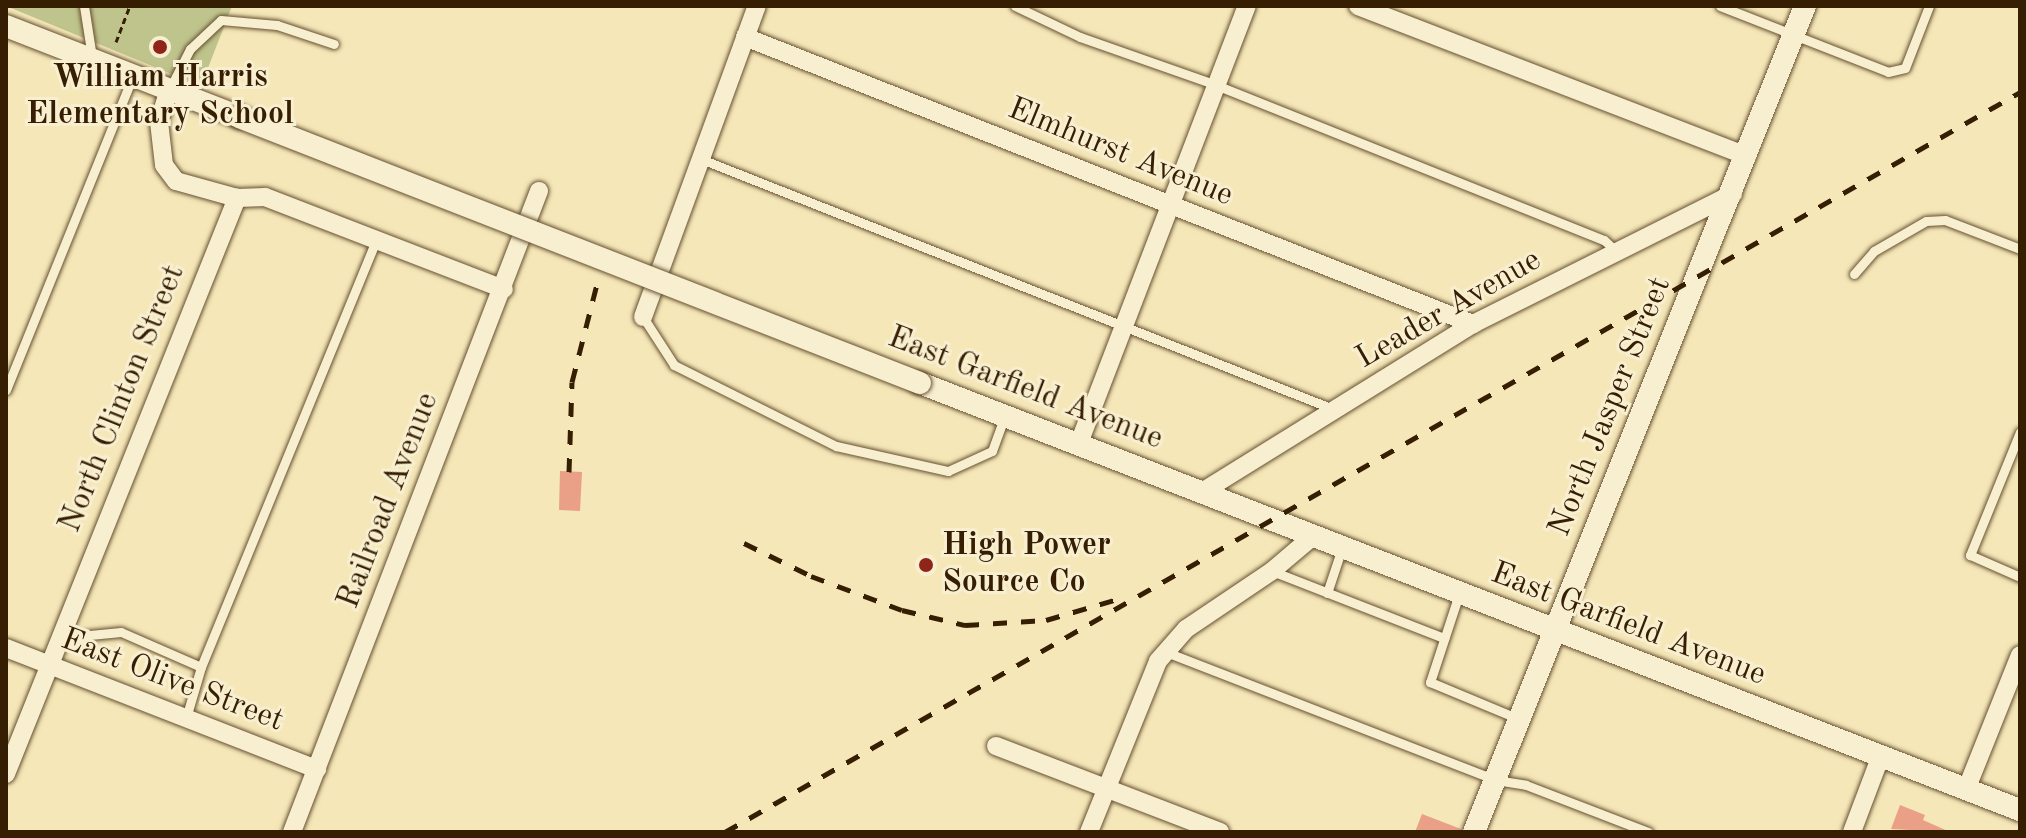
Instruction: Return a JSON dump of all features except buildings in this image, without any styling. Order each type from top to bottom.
[{"type":"street","points":[[643,317],[757,6]]},
{"type":"street","points":[[1079,443],[1247,6]]},
{"type":"street","points":[[1358,6],[1747,156]]},
{"type":"street","name":"North Jasper Street","points":[[1474,832],[1733,194],[1805,6]]},
{"type":"street","name":"East Garfield Avenue","points":[[6,26],[1079,443],[1312,537],[2020,810]]},
{"type":"street","name":"Elmhurst Avenue","points":[[745,37],[1473,324]]},
{"type":"street","points":[[169,90],[159,122],[164,165],[184,185],[237,198],[265,197],[504,289]]},
{"type":"street","name":"Railroad Avenue","points":[[292,832],[504,289],[539,191]]},
{"type":"street","name":"Leader Avenue","points":[[1202,492],[1473,324],[1733,194]]},
{"type":"street","name":"North Clinton Street","points":[[6,774],[237,198]]},
{"type":"street","points":[[1089,832],[1166,652],[1186,629],[1272,571],[1312,537]]},
{"type":"street","name":"East Olive Street","points":[[6,648],[317,769]]},
{"type":"street","points":[[1966,790],[2020,655]]},
{"type":"street","points":[[996,746],[1220,832]]},
{"type":"street","points":[[1852,832],[1880,758]]},
{"type":"lane","points":[[84,6],[93,60]]},
{"type":"lane","points":[[1015,6],[1080,37],[1216,85],[1604,240],[1617,252]]},
{"type":"lane","points":[[1720,6],[1888,72],[1905,68],[1929,6]]},
{"type":"lane","points":[[169,90],[190,49],[221,20],[277,25],[334,44]]},
{"type":"lane","points":[[6,390],[133,76]]},
{"type":"lane","points":[[701,159],[1335,410]]},
{"type":"lane","points":[[1854,274],[1874,251],[1926,221],[1945,220],[2020,249]]},
{"type":"lane","points":[[186,718],[201,667],[376,240]]},
{"type":"lane","points":[[643,317],[674,365],[836,446],[948,471],[992,451],[1005,415]]},
{"type":"lane","points":[[2020,432],[1970,555],[2020,577]]},
{"type":"lane","points":[[1327,593],[1342,548]]},
{"type":"lane","points":[[1272,571],[1444,638]]},
{"type":"lane","points":[[1459,594],[1430,682],[1520,719]]},
{"type":"lane","points":[[59,638],[121,632],[201,667]]},
{"type":"lane","points":[[1166,652],[1496,780],[1526,785],[1648,832]]},
{"type":"path","points":[[116,42],[130,6]]},
{"type":"green space","name":"William Harris Elementary School","points":[[6,6],[232,6],[201,86]]},
{"type":"railway","points":[[725,832],[2020,92]]},
{"type":"railway","points":[[569,472],[572,382],[598,280]]},
{"type":"railway","points":[[744,543],[811,576],[902,610],[965,625],[1046,620],[1118,599]]},
{"type":"place","name":"William Harris Elementary School","points":[[160,47]]},
{"type":"place","name":"High Power Source Co","points":[[926,565]]}]
